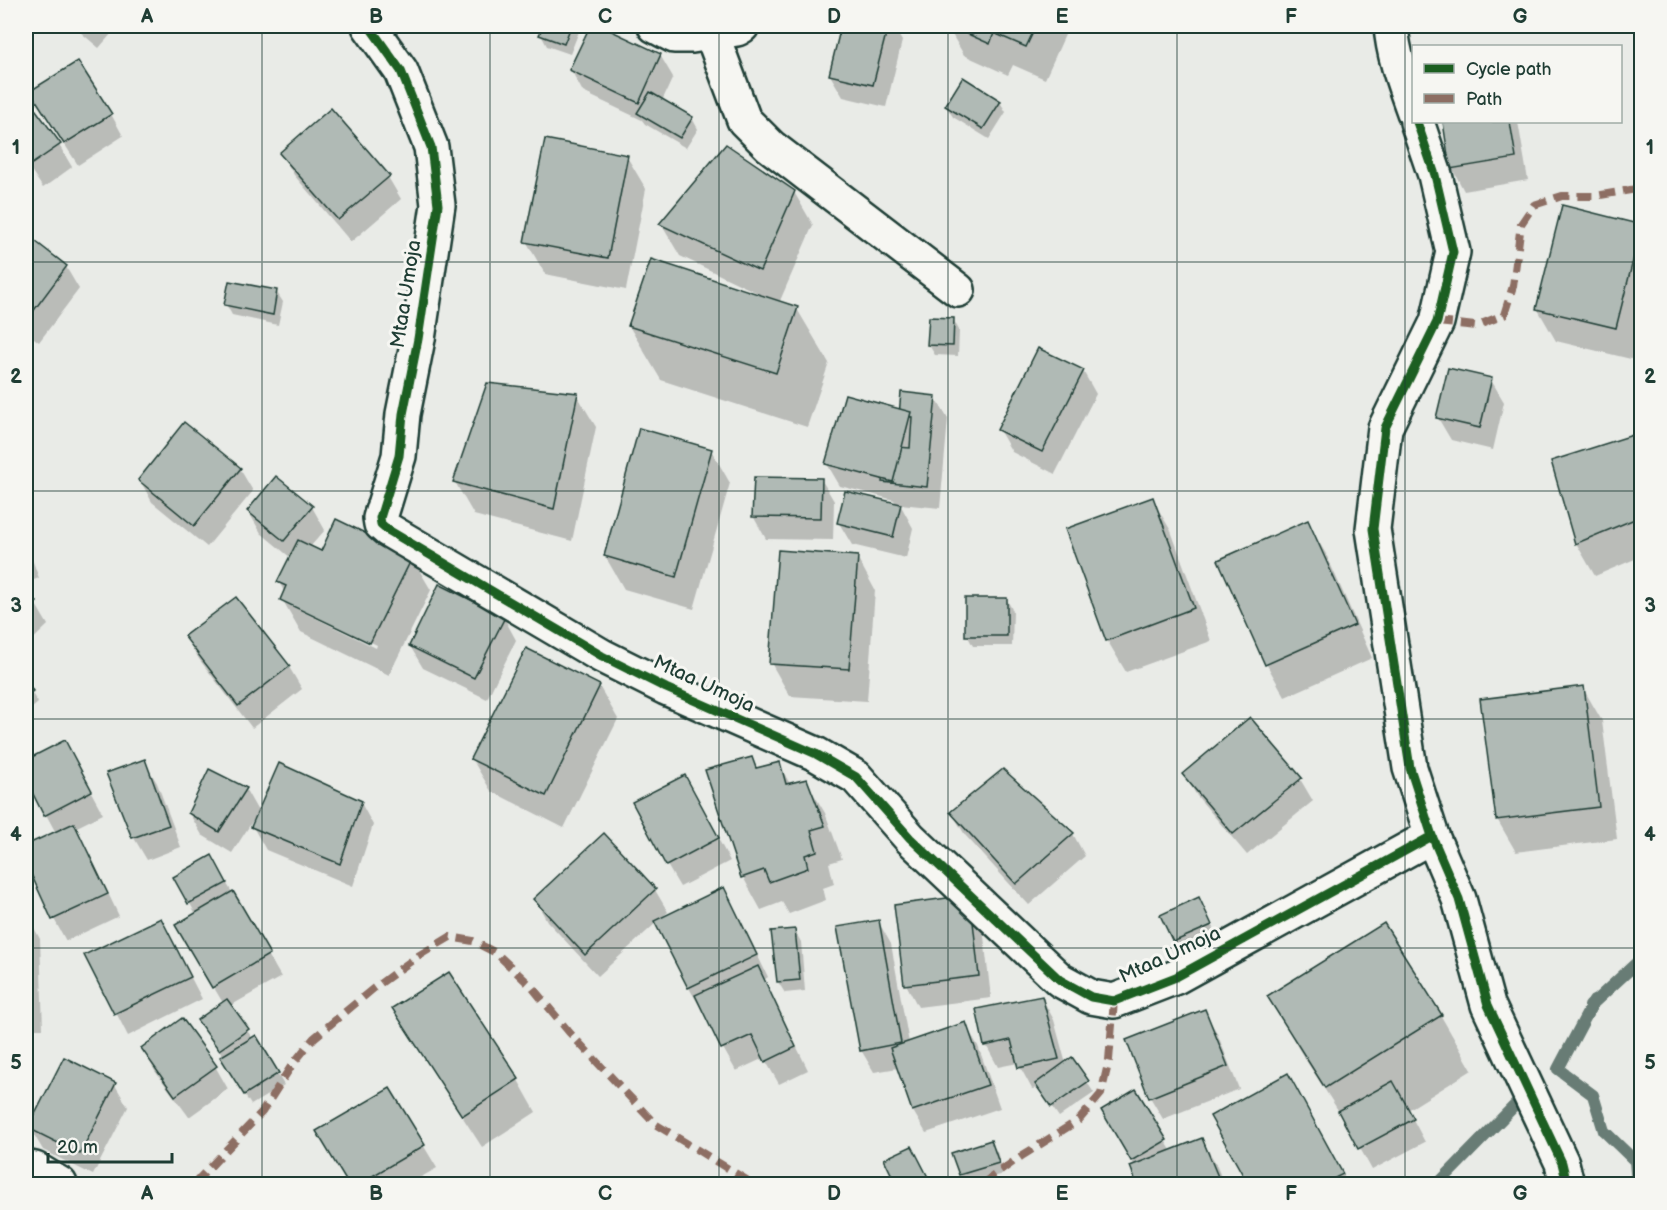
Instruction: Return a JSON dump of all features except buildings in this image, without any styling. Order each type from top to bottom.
[{"type":"street","name":"Mtaa Umoja","points":[[369,26],[401,71],[431,147],[438,205],[418,339],[403,414],[399,456],[380,518],[381,524],[388,530],[602,656],[666,688],[816,754],[856,777],[910,838],[1060,980],[1091,997],[1113,1001],[1176,977],[1432,836]]},
{"type":"street","points":[[655,26],[674,36],[692,36],[737,29],[742,26]]},
{"type":"street","points":[[1391,26],[1400,70],[1412,109]]},
{"type":"street","points":[[711,32],[744,120],[770,146],[957,290]]},
{"type":"street","points":[[1417,123],[1435,175],[1453,252],[1437,322],[1385,428],[1373,529],[1410,768],[1432,836],[1459,899],[1488,1005],[1562,1163],[1568,1185]]},
{"type":"street","points":[[26,1167],[35,1169],[60,1185]]},
{"type":"waterway","points":[[1590,1006],[1642,958]]},
{"type":"waterway","points":[[1594,1001],[1558,1069],[1593,1095],[1604,1131],[1635,1161],[1637,1184]]},
{"type":"waterway","points":[[1438,1184],[1522,1098]]},
{"type":"marked path","points":[[1437,322],[1476,326],[1504,315],[1513,286],[1521,224],[1534,205],[1562,196],[1595,196],[1642,188]]},
{"type":"marked path","points":[[194,1184],[262,1112],[292,1065],[314,1038],[374,988],[418,956],[450,937],[473,941],[496,953],[531,986],[569,1032],[655,1124],[753,1184]]},
{"type":"marked path","points":[[982,1184],[1079,1120],[1101,1094],[1109,1060],[1114,1001]]},
{"type":"cycle path","points":[[369,26],[401,71],[431,147],[438,205],[418,339],[403,414],[399,456],[380,518],[381,524],[388,530],[602,656],[666,688],[816,754],[856,777],[910,838],[1060,980],[1091,997],[1114,1001],[1176,977],[1432,836]]},
{"type":"cycle path","points":[[1417,123],[1435,175],[1453,252],[1437,322],[1385,428],[1373,529],[1410,768],[1432,836],[1459,899],[1488,1005],[1562,1163],[1567,1184]]}]
